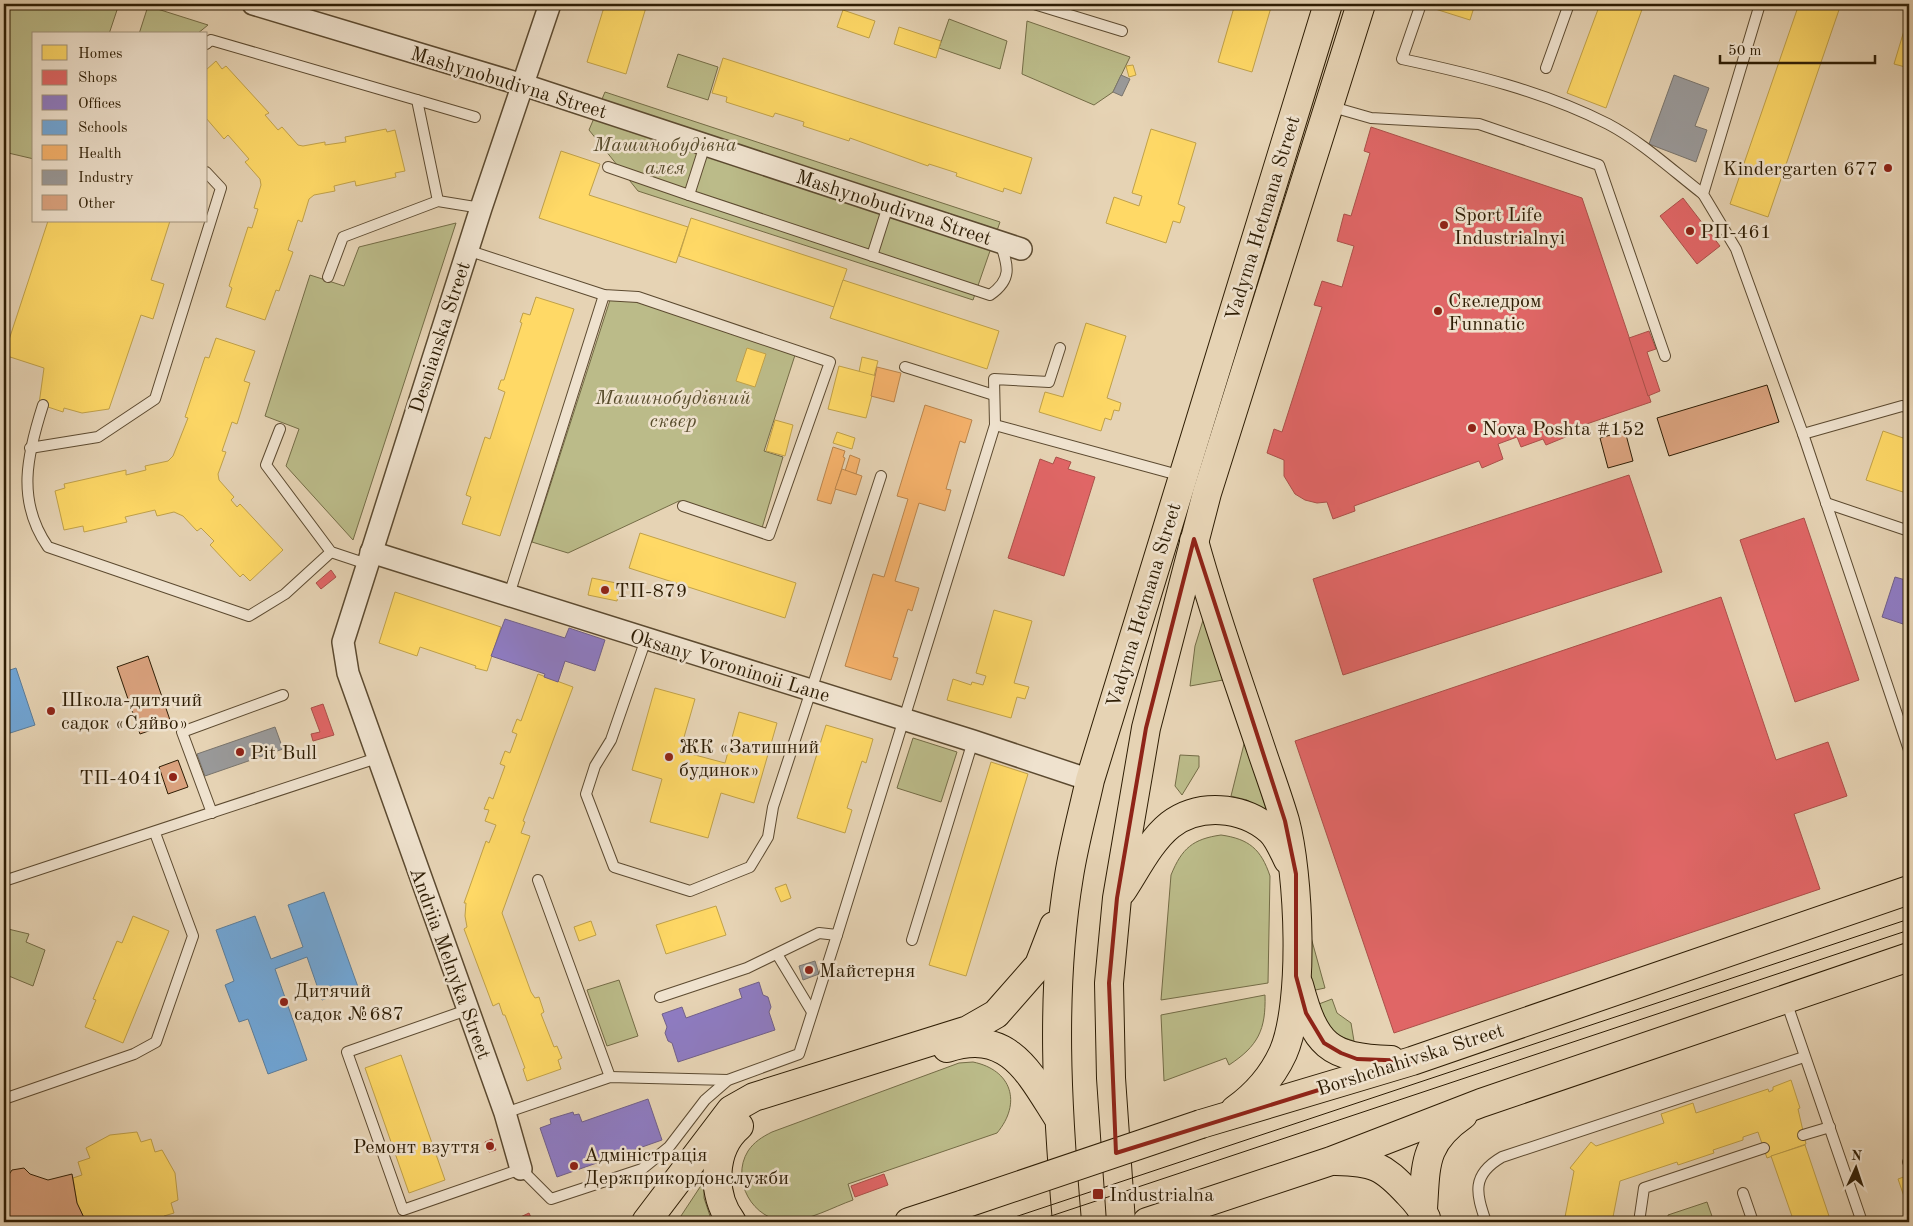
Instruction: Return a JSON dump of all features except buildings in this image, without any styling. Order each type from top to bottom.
[{"type":"main road","name":"Vadyma Hetmana Street","points":[[1067,1222],[1058,1118],[1056,1056],[1059,977],[1069,877],[1090,780],[1328,4]]},
{"type":"main road","name":"Vadyma Hetmana Street","points":[[1121,1222],[1111,1078],[1109,993],[1117,898],[1146,728],[1194,539],[1361,4]]},
{"type":"main road","points":[[1194,539],[1210,600],[1285,821],[1296,874],[1296,976],[1291,1025],[1284,1052],[1255,1096],[1229,1115]]},
{"type":"main road","points":[[1117,898],[1155,841],[1169,826],[1192,812],[1208,809],[1224,810],[1247,816],[1270,830],[1296,874]]},
{"type":"main road","points":[[646,1222],[732,1110],[754,1097],[968,1030],[996,1014],[1039,965],[1069,877]]},
{"type":"main road","name":"Borshchahivska Street","points":[[910,1222],[1229,1115],[1412,1061],[1909,890]]},
{"type":"main road","points":[[1147,1222],[1331,1161],[1481,1103],[1909,957]]},
{"type":"main road","points":[[1296,976],[1306,1013],[1324,1042],[1357,1059],[1412,1061]]},
{"type":"main road","points":[[732,1222],[720,1199],[716,1175],[721,1152],[725,1144],[734,1131],[752,1115],[961,1044],[996,1046],[1021,1061],[1058,1118]]},
{"type":"main road","points":[[1425,1215],[1427,1158],[1444,1128],[1481,1103]]},
{"type":"main road","points":[[1331,1161],[1361,1162],[1389,1172],[1425,1215]]},
{"type":"street","name":"Mashynobudivna Street","points":[[253,4],[522,85],[1020,248]]},
{"type":"street","name":"Desnianska Street","points":[[348,674],[343,642],[481,208],[550,4]]},
{"type":"street","name":"Oksany Voroninoii Lane","points":[[369,558],[509,595],[973,741],[1090,780]]},
{"type":"street","name":"Andriia Melnyka Street","points":[[348,674],[505,1113],[521,1169]]},
{"type":"lane","points":[[1034,4],[1122,31]]},
{"type":"lane","points":[[1421,4],[1402,59],[1487,78],[1545,98],[1608,125],[1703,194],[1736,249],[1803,434],[1909,750]]},
{"type":"lane","points":[[1546,68],[1569,4]]},
{"type":"lane","points":[[1703,194],[1760,4]]},
{"type":"lane","points":[[208,42],[211,40],[475,117]]},
{"type":"lane","points":[[417,100],[438,201]]},
{"type":"lane","points":[[1328,106],[1371,118],[1479,124],[1599,165],[1665,356]]},
{"type":"lane","points":[[689,195],[705,146]]},
{"type":"lane","points":[[608,167],[990,296],[1002,287],[1008,266],[1000,242]]},
{"type":"lane","points":[[30,448],[98,437],[156,398],[221,188],[208,174]]},
{"type":"lane","points":[[328,277],[343,237],[438,201],[481,208]]},
{"type":"lane","points":[[872,256],[888,206]]},
{"type":"lane","points":[[468,250],[604,295],[638,297],[830,362],[769,535],[683,506]]},
{"type":"lane","points":[[509,595],[604,295]]},
{"type":"lane","points":[[468,1010],[347,1052],[402,1210],[521,1169],[551,1199],[642,1170],[669,1147],[705,1100],[728,1080],[799,1054],[995,424],[994,379],[1049,382],[1060,348]]},
{"type":"lane","points":[[905,367],[994,395]]},
{"type":"lane","points":[[43,406],[30,448],[27,489],[35,529],[48,547],[250,616],[285,594],[331,552]]},
{"type":"lane","points":[[1803,434],[1902,406],[1909,408]]},
{"type":"lane","points":[[995,424],[1183,476]]},
{"type":"lane","points":[[280,429],[266,465],[331,552],[369,558]]},
{"type":"lane","points":[[646,639],[611,740],[595,766],[586,794],[614,867],[690,890],[750,867],[768,838],[774,807],[881,476]]},
{"type":"lane","points":[[1826,503],[1909,531]]},
{"type":"lane","points":[[212,813],[182,732],[282,695]]},
{"type":"lane","points":[[912,940],[973,741]]},
{"type":"lane","points":[[4,882],[377,758]]},
{"type":"lane","points":[[4,1099],[134,1054],[156,1042],[193,936],[155,833]]},
{"type":"lane","points":[[538,880],[610,1077]]},
{"type":"lane","points":[[660,997],[747,968],[819,933],[837,935]]},
{"type":"lane","points":[[778,954],[812,1012]]},
{"type":"lane","points":[[1785,1000],[1862,1222]]},
{"type":"lane","points":[[1486,1222],[1477,1194],[1479,1182],[1492,1163],[1502,1157],[1804,1057]]},
{"type":"lane","points":[[505,1113],[610,1077],[728,1080]]},
{"type":"lane","points":[[1803,1135],[1830,1127]]},
{"type":"lane","points":[[1639,1222],[1644,1188],[1764,1148]]},
{"type":"lane","points":[[1743,1193],[1753,1222]]},
{"type":"highlighted area","points":[[1194,539],[1285,821],[1296,874],[1296,976],[1306,1013],[1324,1043],[1341,1053],[1357,1059],[1412,1061],[1116,1153],[1109,983],[1117,898],[1146,728]]},
{"type":"green space","points":[[4,4],[119,4],[110,32],[32,32],[32,159],[4,152]]},
{"type":"green space","points":[[148,6],[208,25],[199,32],[140,32]]},
{"type":"green space","points":[[949,19],[1007,41],[1000,69],[939,48]]},
{"type":"green space","points":[[1027,21],[1130,57],[1113,92],[1094,105],[1022,74]]},
{"type":"green space","points":[[678,54],[718,67],[708,100],[667,87]]},
{"type":"green space","name":"Машинобудівна алея","points":[[605,92],[1000,222],[973,300],[638,191],[589,130]]},
{"type":"green space","points":[[456,223],[353,540],[286,466],[299,429],[265,416],[310,275],[344,286],[359,247]]},
{"type":"green space","name":"Машинобудівний сквер","points":[[611,297],[638,299],[796,352],[764,451],[783,457],[762,528],[679,501],[568,553],[532,542]]},
{"type":"green space","points":[[1204,617],[1223,680],[1190,686],[1195,646]]},
{"type":"green space","points":[[913,738],[957,752],[941,802],[897,788]]},
{"type":"green space","points":[[1245,740],[1268,815],[1247,800],[1231,796]]},
{"type":"green space","points":[[1180,755],[1199,756],[1199,767],[1182,795],[1175,786]]},
{"type":"green space","points":[[1221,835],[1239,839],[1253,847],[1258,852],[1270,876],[1268,983],[1161,1000],[1171,875],[1180,858],[1190,846],[1203,839]]},
{"type":"green space","points":[[1304,912],[1325,988],[1306,992]]},
{"type":"green space","points":[[4,928],[29,934],[26,942],[45,950],[33,986],[4,974]]},
{"type":"green space","points":[[619,980],[638,1036],[607,1046],[587,990]]},
{"type":"green space","points":[[1265,995],[1262,1028],[1253,1044],[1239,1058],[1229,1065],[1226,1058],[1164,1081],[1161,1015]]},
{"type":"green space","points":[[1332,999],[1337,1013],[1351,1023],[1354,1041],[1336,1035],[1311,1007]]},
{"type":"green space","points":[[973,1062],[997,1072],[1009,1089],[1011,1099],[1009,1110],[1005,1122],[997,1133],[848,1184],[853,1200],[804,1219],[787,1221],[775,1219],[764,1214],[748,1197],[743,1186],[743,1162],[750,1148],[765,1136],[959,1063]]},
{"type":"green space","points":[[704,1181],[704,1198],[712,1222],[677,1222]]},
{"type":"green space","points":[[1707,1202],[1714,1222],[1668,1222],[1668,1215]]},
{"type":"tram line","points":[[1000,1222],[1909,919]]},
{"type":"tram line","points":[[1033,1222],[1909,930]]},
{"type":"place","name":"Kindergarten 677","points":[[1888,168]]},
{"type":"place","name":"Sport Life Industrialnyi","points":[[1444,225]]},
{"type":"place","name":"РП-461","points":[[1690,231]]},
{"type":"place","name":"Скеледром Funnatic","points":[[1438,311]]},
{"type":"place","name":"Nova Poshta #152","points":[[1472,428]]},
{"type":"place","name":"ТП-879","points":[[605,590]]},
{"type":"place","name":"Школа-дитячий садок «Сяйво»","points":[[51,711]]},
{"type":"place","name":"Pit Bull","points":[[240,752]]},
{"type":"place","name":"ЖК «Затишний будинок»","points":[[669,757]]},
{"type":"place","name":"ТП-4041","points":[[173,777]]},
{"type":"place","name":"Майстерня","points":[[809,970]]},
{"type":"place","name":"Дитячий садок №687","points":[[284,1002]]},
{"type":"place","name":"Ремонт взуття","points":[[490,1146]]},
{"type":"place","name":"Адміністрація Держприкордонслужби","points":[[574,1166]]},
{"type":"place","name":"Industrialna","points":[[1098,1194]]}]
